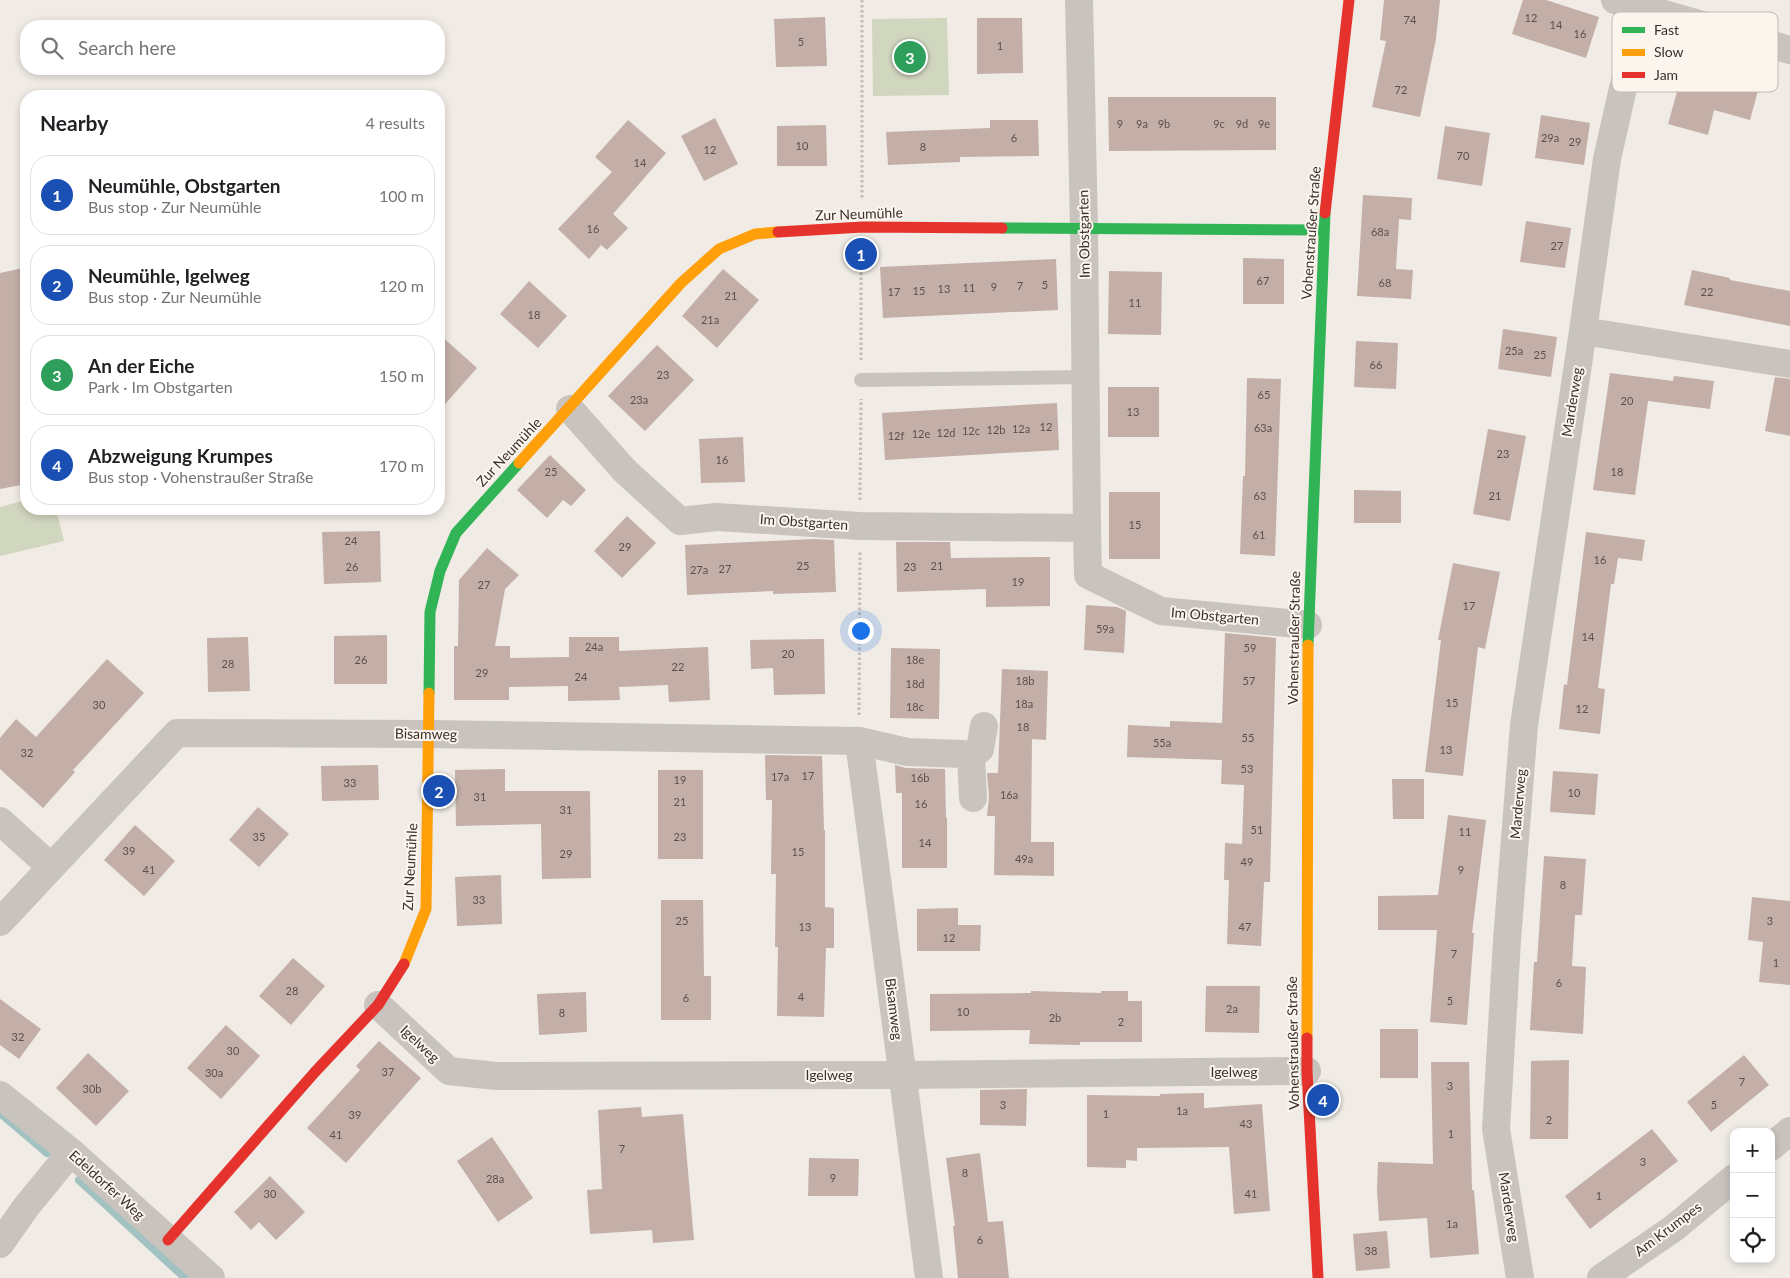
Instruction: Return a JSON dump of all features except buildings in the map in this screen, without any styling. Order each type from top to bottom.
[{"type":"street","name":"Im Obstgarten","points":[[1079,0],[1088,576],[1160,611],[1308,625]]},
{"type":"street","name":"Vohenstraußer Straße","points":[[1318,1278],[1307,1071],[1308,625],[1324,230],[1349,0]]},
{"type":"street","points":[[1615,0],[1649,5],[1671,12]]},
{"type":"street","points":[[1778,46],[1790,50]]},
{"type":"street","name":"Marderweg","points":[[1520,1278],[1496,1129],[1507,940],[1524,725],[1607,159],[1622,92]]},
{"type":"street","name":"Zur Neumühle","points":[[168,1240],[315,1072],[378,1004],[403,967],[426,909],[430,612],[440,572],[456,533],[570,409],[681,283],[719,249],[755,234],[863,227],[1324,230]]},
{"type":"street","points":[[1583,331],[1790,364]]},
{"type":"street","name":"Im Obstgarten","points":[[570,409],[625,471],[680,521],[717,517],[860,526],[1087,528]]},
{"type":"street","points":[[973,798],[970,756],[980,749],[984,726]]},
{"type":"street","name":"Bisamweg","points":[[0,922],[177,733],[429,734],[858,741],[908,752],[970,756]]},
{"type":"street","name":"Bisamweg","points":[[858,741],[929,1278]]},
{"type":"street","points":[[0,821],[51,867]]},
{"type":"street","name":"Igelweg","points":[[378,1004],[449,1071],[496,1076],[902,1075],[1307,1071]]},
{"type":"street","name":"Edeldorfer Weg","points":[[0,1096],[71,1152],[211,1278]]},
{"type":"street","points":[[1775,1144],[1790,1132]]},
{"type":"street","points":[[0,1244],[26,1207],[71,1152]]},
{"type":"street","name":"Am Krumpes","points":[[1601,1278],[1674,1228],[1730,1181]]},
{"type":"lane","points":[[861,380],[1086,377]]},
{"type":"green space","points":[[947,18],[949,95],[873,96],[872,19]]},
{"type":"green space","points":[[20,502],[20,515],[58,515],[64,541],[0,556],[0,507]]},
{"type":"waterway","points":[[0,1113],[47,1153]]},
{"type":"waterway","points":[[79,1180],[185,1278]]},
{"type":"traffic: fast","points":[[1308,645],[1325,213]]},
{"type":"traffic: fast","points":[[1002,228],[1323,230]]},
{"type":"traffic: fast","points":[[429,693],[430,612],[440,571],[456,533],[519,463]]},
{"type":"traffic: slow","points":[[519,463],[681,283],[719,249],[755,234],[778,232]]},
{"type":"traffic: slow","points":[[1307,1038],[1308,645]]},
{"type":"traffic: slow","points":[[404,964],[426,909],[429,693]]},
{"type":"traffic: jam","points":[[1325,213],[1349,0]]},
{"type":"traffic: jam","points":[[778,232],[863,227],[1002,228]]},
{"type":"traffic: jam","points":[[168,1240],[315,1072],[378,1005],[404,964]]},
{"type":"traffic: jam","points":[[1307,1038],[1307,1071],[1318,1278]]},
{"type":"place","name":"An der Eiche","points":[[910,57]]},
{"type":"place","name":"Neumühle, Obstgarten","points":[[861,254]]},
{"type":"place","name":"Neumühle, Igelweg","points":[[439,791]]},
{"type":"place","name":"Abzweigung Krumpes","points":[[1323,1100]]}]
